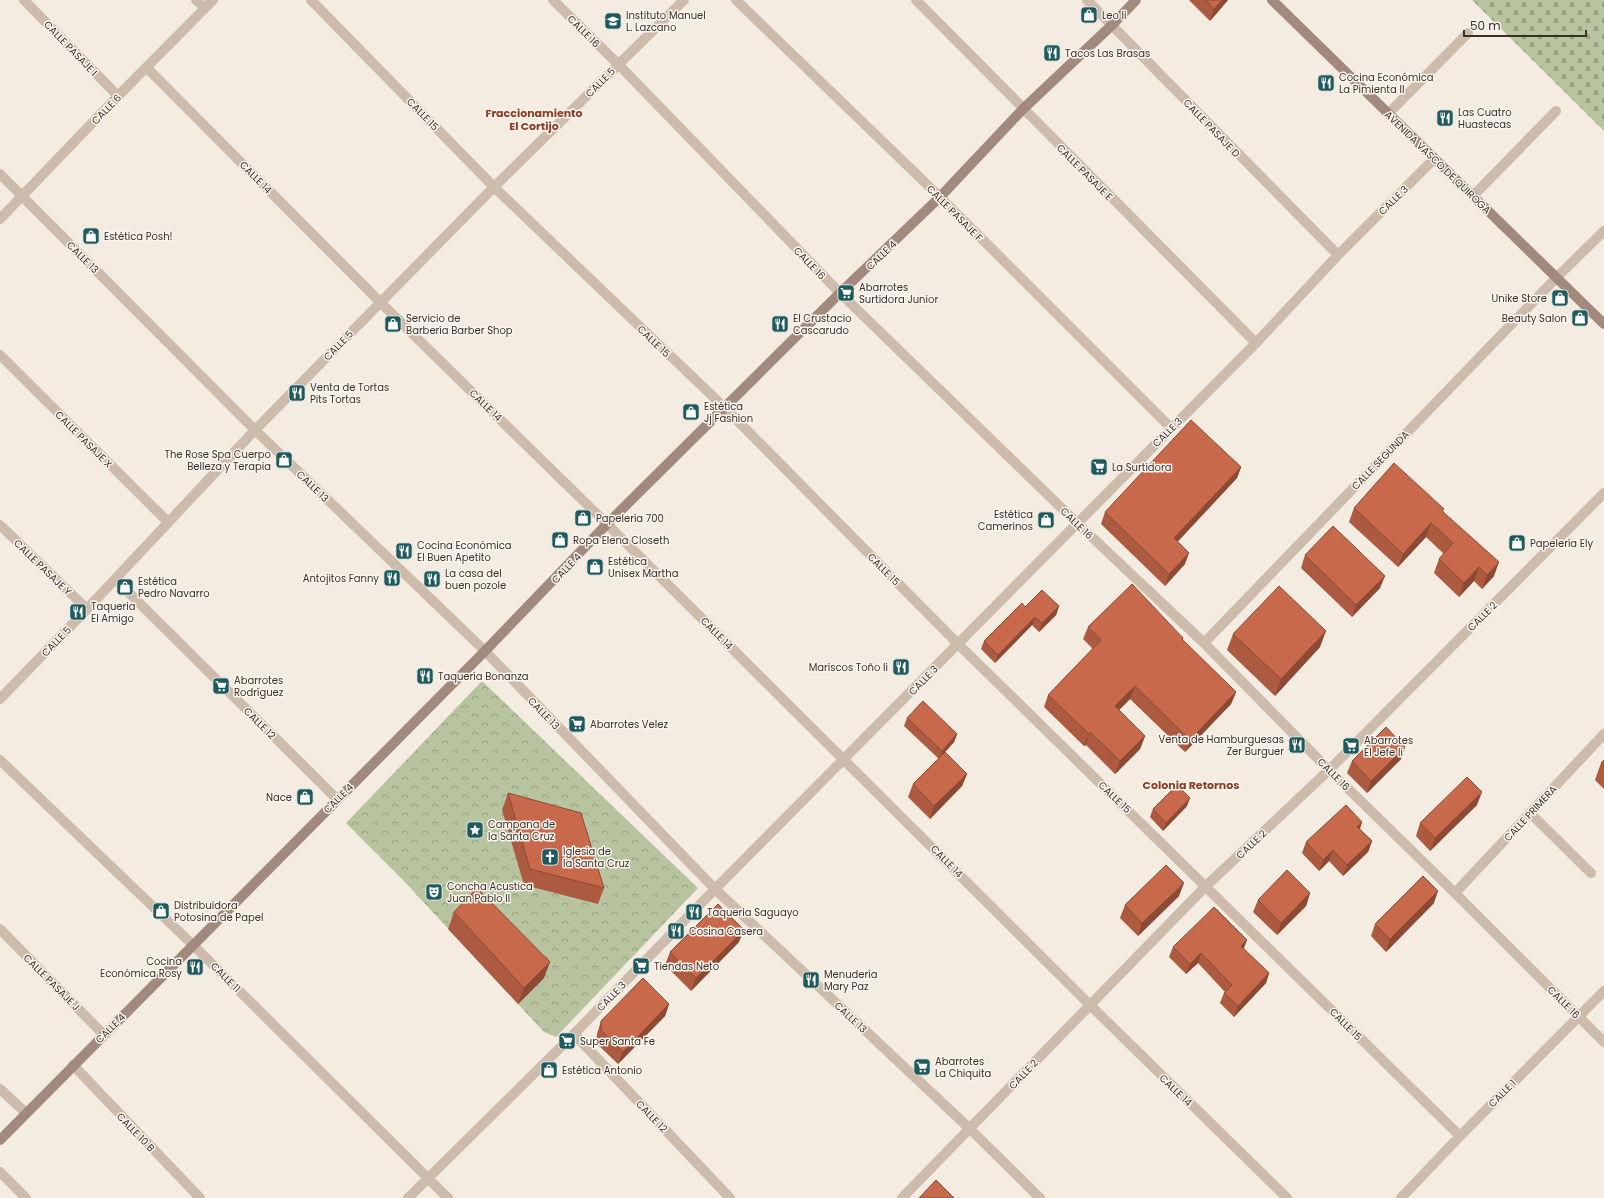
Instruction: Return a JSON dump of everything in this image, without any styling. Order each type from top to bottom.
[{"type":"street","name":"CALLE PASAJE I","points":[[24,0],[118,96]]},
{"type":"street","points":[[196,0],[205,8]]},
{"type":"street","name":"CALLE 6","points":[[0,219],[213,0]]},
{"type":"street","name":"CALLE 15","points":[[311,0],[494,187],[725,408],[958,644],[1460,1136]]},
{"type":"street","name":"CALLE 16","points":[[553,0],[618,64],[840,293],[1077,523],[1204,643],[1329,770],[1604,1042]]},
{"type":"street","name":"CALLE 5","points":[[0,698],[87,609],[255,430],[380,302],[494,187],[684,0]]},
{"type":"street","name":"CALLE PASAJE F","points":[[736,0],[940,198],[1171,428]]},
{"type":"street","name":"CALLE PASAJE E","points":[[916,0],[1256,344]]},
{"type":"street","name":"CALLE PASAJE D","points":[[1087,0],[1338,255]]},
{"type":"street","name":"CALLE 4","points":[[0,1140],[485,651],[608,524],[840,293],[940,198],[1023,109],[1112,25],[1136,0]]},
{"type":"street","name":"AVENIDA VASCO DE QUIROGA","points":[[1272,0],[1604,324]]},
{"type":"street","points":[[1388,114],[1468,33]]},
{"type":"street","name":"CALLE 14","points":[[146,68],[380,302],[608,524],[1090,1005],[1287,1198]]},
{"type":"street","points":[[1473,196],[1556,111]]},
{"type":"street","name":"CALLE 3","points":[[408,1198],[574,1034],[715,889],[1256,344],[1338,255],[1434,159]]},
{"type":"street","name":"CALLE 13","points":[[0,174],[255,430],[485,651],[715,889],[970,1129],[1040,1198]]},
{"type":"street","name":"CALLE SEGUNDA","points":[[1204,643],[1557,277],[1604,231]]},
{"type":"street","name":"CALLE PASAJE X","points":[[0,355],[168,522]]},
{"type":"street","name":"CALLE 2","points":[[902,1198],[1206,886],[1329,770],[1604,493]]},
{"type":"street","name":"CALLE PASAJE Y","points":[[0,525],[87,609]]},
{"type":"street","name":"CALLE 12","points":[[115,579],[338,799]]},
{"type":"street","name":"CALLE PRIMERA","points":[[1455,893],[1604,734]]},
{"type":"street","name":"CALLE 11","points":[[0,760],[193,945],[448,1198]]},
{"type":"street","points":[[1530,813],[1591,873]]},
{"type":"street","name":"CALLE PASAJE J","points":[[0,929],[104,1034]]},
{"type":"street","name":"CALLE 1","points":[[1401,1198],[1460,1136],[1604,991]]},
{"type":"street","name":"CALLE 12","points":[[574,1034],[730,1198]]},
{"type":"street","name":"CALLE 10 B","points":[[73,1065],[200,1198]]},
{"type":"street","points":[[0,1089],[26,1113]]},
{"type":"street","points":[[0,1172],[26,1198]]},
{"type":"green space","points":[[1472,0],[1604,0],[1604,131]]},
{"type":"green space","points":[[482,681],[698,888],[556,1037],[544,1032],[402,879],[346,823]]},
{"type":"building","points":[[1206,0],[1222,0],[1214,9]]},
{"type":"building","points":[[1191,420],[1241,467],[1174,538],[1189,553],[1169,574],[1105,512]]},
{"type":"building","points":[[1394,463],[1444,509],[1442,511],[1499,562],[1487,575],[1479,567],[1464,583],[1439,559],[1453,543],[1431,523],[1403,554],[1354,508]]},
{"type":"building","points":[[1333,526],[1385,576],[1356,605],[1305,555]]},
{"type":"building","points":[[1132,584],[1183,638],[1182,639],[1236,692],[1190,740],[1135,686],[1115,706],[1145,736],[1120,761],[1048,695],[1101,640],[1088,627]]},
{"type":"building","points":[[1279,586],[1326,631],[1281,679],[1233,634]]},
{"type":"building","points":[[1042,590],[1059,606],[1042,623],[1035,617],[998,655],[984,641],[1022,603],[1025,607]]},
{"type":"building","points":[[923,701],[957,734],[942,751],[907,718]]},
{"type":"building","points":[[1386,727],[1405,747],[1371,781],[1352,761]]},
{"type":"building","points":[[945,752],[967,774],[934,806],[913,784]]},
{"type":"building","points":[[1467,777],[1482,792],[1435,838],[1420,823]]},
{"type":"building","points":[[1177,785],[1190,798],[1166,823],[1153,809]]},
{"type":"building","name":"Iglesia de la Santa Cruz","points":[[508,793],[581,813],[604,888],[530,869]]},
{"type":"building","points":[[1346,805],[1362,822],[1357,827],[1372,841],[1347,865],[1333,850],[1323,860],[1306,842]]},
{"type":"building","points":[[1166,865],[1184,883],[1142,923],[1125,905]]},
{"type":"building","points":[[1287,870],[1310,893],[1281,923],[1258,900]]},
{"type":"building","points":[[1423,876],[1438,891],[1390,939],[1375,924]]},
{"type":"building","points":[[477,888],[550,962],[524,988],[454,912]]},
{"type":"building","points":[[718,904],[744,930],[696,978],[670,952]]},
{"type":"building","points":[[1214,907],[1247,940],[1241,946],[1269,973],[1238,1006],[1224,993],[1232,985],[1201,953],[1190,964],[1173,947]]},
{"type":"building","points":[[643,978],[669,1004],[623,1052],[601,1030],[601,1021]]},
{"type":"building","points":[[936,1180],[954,1198],[919,1198]]},
{"type":"place","name":"Leo Ii","points":[[1089,15]]},
{"type":"place","name":"Instituto Manuel L. Lazcano","points":[[613,21]]},
{"type":"place","name":"Tacos Las Brasas","points":[[1052,53]]},
{"type":"place","name":"Cocina Económica La Pimienta II","points":[[1326,83]]},
{"type":"place","name":"Las Cuatro Huastecas","points":[[1445,118]]},
{"type":"place","name":"Estética Posh!","points":[[91,236]]},
{"type":"place","name":"Abarrotes Surtidora Junior","points":[[846,293]]},
{"type":"place","name":"Unike Store","points":[[1560,298]]},
{"type":"place","name":"Beauty Salon","points":[[1580,318]]},
{"type":"place","name":"Servicio de Barbería Barber Shop","points":[[393,324]]},
{"type":"place","name":"El Crustacio Cascarudo","points":[[780,324]]},
{"type":"place","name":"Venta de Tortas Pits Tortas","points":[[297,393]]},
{"type":"place","name":"Estética Jj Fashion","points":[[691,412]]},
{"type":"place","name":"The Rose Spa Cuerpo Belleza y Terapia","points":[[284,460]]},
{"type":"place","name":"La Surtidora","points":[[1099,467]]},
{"type":"place","name":"Papelería 700","points":[[583,518]]},
{"type":"place","name":"Estética Camerinos","points":[[1046,520]]},
{"type":"place","name":"Ropa Elena Closeth","points":[[560,540]]},
{"type":"place","name":"Papelería Ely","points":[[1517,543]]},
{"type":"place","name":"Cocina Económica El Buen Apetito","points":[[404,551]]},
{"type":"place","name":"Estética Unisex Martha","points":[[595,567]]},
{"type":"place","name":"Antojitos Fanny","points":[[392,578]]},
{"type":"place","name":"La casa del buen pozole","points":[[432,579]]},
{"type":"place","name":"Estética Pedro Navarro","points":[[125,587]]},
{"type":"place","name":"Taqueria El Amigo","points":[[78,612]]},
{"type":"place","name":"Mariscos Toño Ii","points":[[901,667]]},
{"type":"place","name":"Taquería Bonanza","points":[[425,676]]},
{"type":"place","name":"Abarrotes Rodríguez","points":[[221,686]]},
{"type":"place","name":"Abarrotes Velez","points":[[577,724]]},
{"type":"place","name":"Venta de Hamburguesas Zer Burguer","points":[[1297,745]]},
{"type":"place","name":"Abarrotes El Jefe Ii","points":[[1351,746]]},
{"type":"place","name":"Nace","points":[[305,797]]},
{"type":"place","name":"Campana de la Santa Cruz","points":[[475,830]]},
{"type":"place","name":"Iglesia de la Santa Cruz","points":[[550,857]]},
{"type":"place","name":"Concha Acustica Juan Pablo II","points":[[434,892]]},
{"type":"place","name":"Distribuidora Potosina de Papel","points":[[161,911]]},
{"type":"place","name":"Taqueria Saguayo","points":[[694,912]]},
{"type":"place","name":"Cosina Casera","points":[[676,931]]},
{"type":"place","name":"Tiendas Neto","points":[[641,966]]},
{"type":"place","name":"Cocina Económica Rosy","points":[[195,967]]},
{"type":"place","name":"Menudería Mary Paz","points":[[811,980]]},
{"type":"place","name":"Super Santa Fe","points":[[567,1041]]},
{"type":"place","name":"Abarrotes La Chiquita","points":[[922,1067]]},
{"type":"place","name":"Estética Antonio","points":[[549,1070]]},
{"type":"district","name":"Fraccionamiento El Cortijo","points":[[534,119]]},
{"type":"district","name":"Colonia Retornos","points":[[1191,785]]}]
